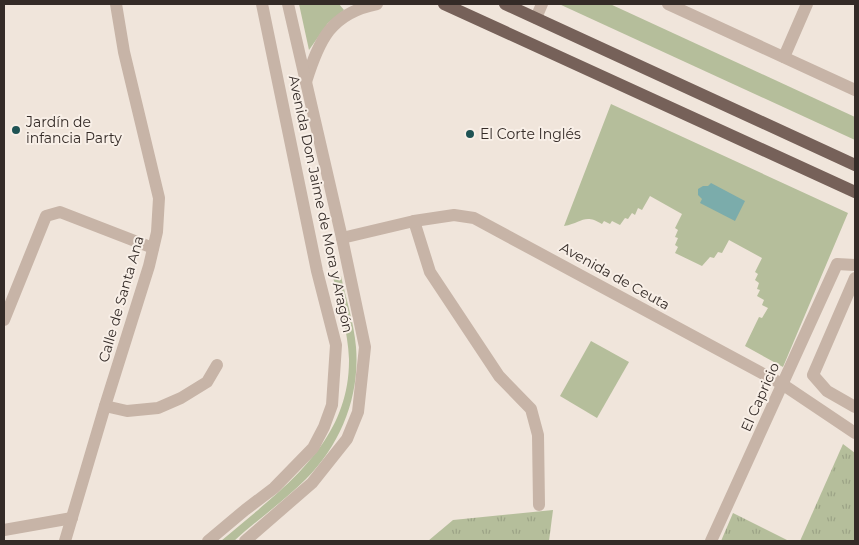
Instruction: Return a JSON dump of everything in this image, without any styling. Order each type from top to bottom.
[{"type":"main road","points":[[444,4],[855,192]]},
{"type":"main road","points":[[506,4],[855,165]]},
{"type":"street","name":"Calle de Santa Ana","points":[[65,541],[149,266],[157,232],[159,198],[124,52],[116,4]]},
{"type":"street","name":"Avenida Don Jaime de Mora y Aragón","points":[[208,541],[274,488],[313,448],[324,427],[332,405],[336,345],[317,271],[262,4]]},
{"type":"street","name":"Avenida Don Jaime de Mora y Aragón","points":[[245,541],[312,483],[348,439],[358,412],[365,347],[288,4]]},
{"type":"street","points":[[306,82],[316,52],[330,28],[360,7],[377,4]]},
{"type":"street","points":[[536,18],[542,4]]},
{"type":"street","points":[[668,4],[855,90]]},
{"type":"street","points":[[784,57],[807,4]]},
{"type":"street","points":[[4,320],[46,216],[60,212],[153,248]]},
{"type":"street","name":"Avenida de Ceuta","points":[[342,238],[414,221],[454,214],[474,218],[782,384],[855,433]]},
{"type":"street","points":[[414,221],[430,272],[499,376],[531,409],[538,435],[540,505]]},
{"type":"street","name":"El Capricio","points":[[711,541],[837,264],[855,265]]},
{"type":"street","points":[[855,278],[812,375],[827,391],[855,407]]},
{"type":"street","points":[[105,406],[128,411],[158,408],[207,382],[217,365]]},
{"type":"street","points":[[4,530],[72,518]]},
{"type":"green space","points":[[299,4],[339,4],[344,10],[328,23],[309,50]]},
{"type":"green space","points":[[559,4],[610,4],[855,117],[855,140]]},
{"type":"green space","points":[[611,104],[848,213],[783,367],[745,346],[759,317],[762,318],[768,308],[762,305],[764,300],[757,296],[760,290],[757,289],[759,283],[755,280],[758,274],[755,272],[762,258],[729,240],[722,253],[718,252],[714,258],[710,257],[702,266],[675,253],[678,247],[675,245],[678,238],[675,237],[678,230],[675,228],[682,214],[650,196],[642,210],[638,208],[635,215],[632,213],[620,225],[612,221],[610,224],[604,221],[602,224],[587,219],[564,226]]},
{"type":"green space","points":[[341,276],[354,329],[356,347],[355,383],[346,418],[329,450],[298,487],[234,541],[221,541],[266,504],[307,463],[324,441],[338,417],[346,389],[349,359],[345,328],[333,277]]},
{"type":"green space","points":[[591,341],[629,362],[597,418],[560,396]]},
{"type":"green space","points":[[843,444],[855,453],[855,541],[800,541]]},
{"type":"green space","points":[[553,510],[549,541],[428,541],[453,520]]},
{"type":"green space","points":[[733,513],[789,541],[721,541]]},
{"type":"water","points":[[711,183],[745,201],[735,221],[700,203],[702,199],[698,195],[698,189]]},
{"type":"place","name":"Jardín de infancia Party","points":[[16,130]]},
{"type":"place","name":"El Corte Inglés","points":[[470,134]]}]
